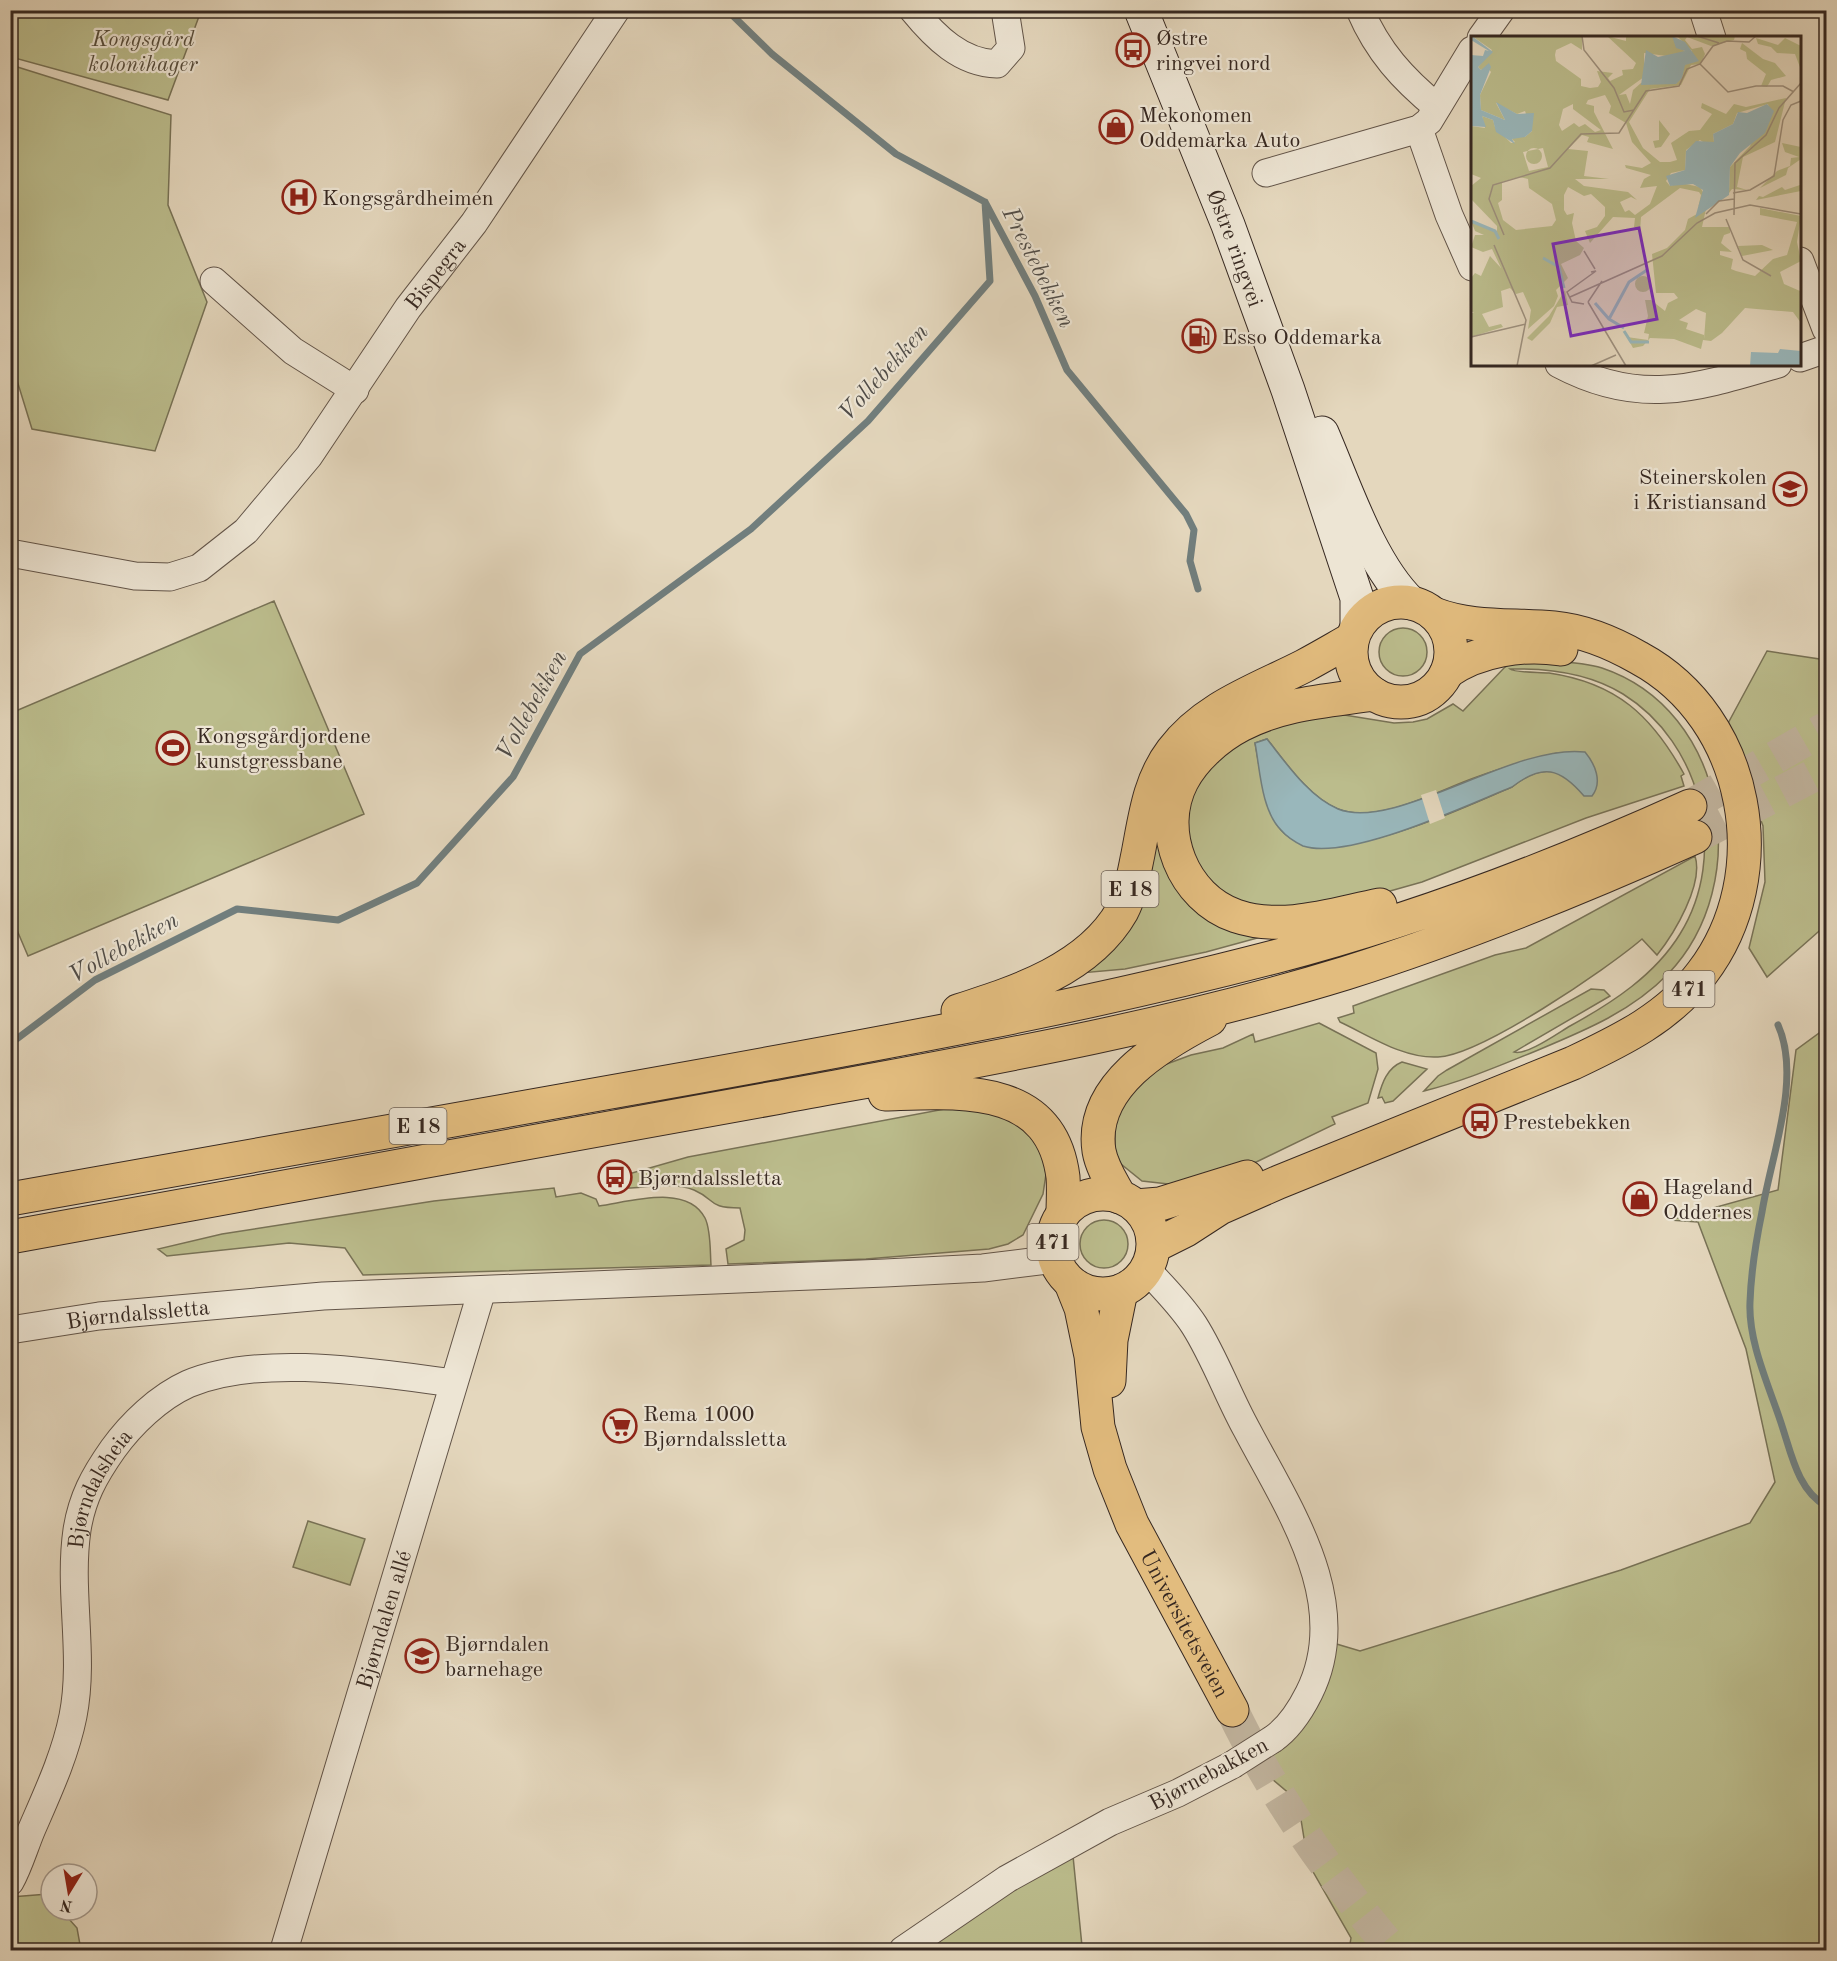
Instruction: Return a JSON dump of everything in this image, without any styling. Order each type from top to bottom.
[{"type":"main road","name":"Østre ringvei","points":[[1141,10],[1228,225],[1288,390],[1357,598],[1355,633]]},
{"type":"main road","name":"Østre ringvei","points":[[1161,10],[1322,432],[1378,559],[1394,585],[1422,608]]},
{"type":"main road","name":"471","points":[[1355,633],[1371,611],[1380,606],[1422,608],[1465,624],[1557,628],[1592,636],[1641,659],[1683,692],[1716,735],[1729,761],[1741,802],[1745,838],[1744,865],[1730,925],[1713,957],[1691,986],[1666,1011],[1621,1040],[1573,1063],[1220,1208],[1186,1230],[1150,1258],[1131,1286],[1121,1291],[1095,1294],[1063,1271],[1054,1236],[1063,1214],[1083,1198],[1108,1194],[1128,1202],[1160,1204],[1278,1166],[1583,1042],[1614,1027],[1656,999],[1680,976],[1700,949],[1720,904],[1728,871],[1730,838],[1726,805],[1714,766],[1684,715],[1647,681],[1633,672],[1587,653],[1555,648],[1521,648],[1487,653],[1461,662],[1447,672],[1435,689],[1416,700],[1394,702],[1374,694]]},
{"type":"main road","points":[[1422,608],[1448,634],[1451,653],[1447,672]]},
{"type":"main road","points":[[1355,633],[1353,666],[1361,682],[1374,694]]},
{"type":"main road","name":"E 18","points":[[825,1054],[1016,991],[1055,973],[1088,950],[1101,939],[1122,911],[1129,894],[1154,784],[1162,764],[1179,742],[1204,718],[1239,697],[1305,665],[1355,633]]},
{"type":"main road","name":"E 18","points":[[1374,694],[1281,708],[1240,726],[1206,750],[1182,781],[1172,816],[1173,839],[1187,876],[1200,894],[1219,908],[1235,916],[1271,923],[1323,918],[1411,900],[1495,887]]},
{"type":"main road","name":"E 18","points":[[10,1199],[825,1054],[1008,1018],[1275,957],[1379,927],[1599,848],[1693,822],[1579,889],[1466,932],[1346,973],[1245,1001],[943,1068],[10,1237]]},
{"type":"main road","name":"E 18","points":[[1128,1202],[1099,1153],[1099,1123],[1110,1096],[1135,1069],[1174,1040],[1245,1001]]},
{"type":"main road","name":"E 18","points":[[773,1099],[915,1093],[967,1094],[1000,1099],[1024,1108],[1040,1121],[1059,1159],[1063,1178],[1063,1214]]},
{"type":"main road","points":[[1128,1202],[1151,1228],[1150,1258]]},
{"type":"main road","name":"Universitetsveien","points":[[1063,1271],[1081,1308],[1091,1356],[1098,1427],[1110,1469],[1132,1524],[1232,1710],[1148,1526],[1126,1471],[1115,1429],[1109,1391],[1109,1358],[1121,1291]]},
{"type":"street","name":"Bispegra","points":[[10,553],[135,576],[170,577],[199,568],[246,531],[277,496],[355,390],[408,308],[474,223],[541,126],[616,10]]},
{"type":"street","points":[[913,10],[929,29],[967,58],[981,63],[997,64],[1011,48],[1005,10]]},
{"type":"street","points":[[1360,10],[1385,55],[1406,82],[1437,107]]},
{"type":"street","points":[[1482,36],[1501,10]]},
{"type":"street","points":[[1703,10],[1711,36]]},
{"type":"street","points":[[1266,174],[1419,129],[1437,107],[1471,53]]},
{"type":"street","points":[[1419,129],[1449,215],[1471,263]]},
{"type":"street","points":[[1801,264],[1827,329]]},
{"type":"street","points":[[214,281],[293,351],[355,390]]},
{"type":"street","points":[[1801,358],[1827,349]]},
{"type":"street","points":[[1563,366],[1586,378],[1621,388],[1656,392],[1727,380],[1772,366]]},
{"type":"street","name":"Bjørnebakken","points":[[903,1950],[1007,1879],[1110,1822],[1178,1793],[1232,1765],[1273,1739],[1303,1706],[1316,1679],[1325,1625],[1322,1598],[1307,1549],[1239,1417],[1213,1358],[1150,1258]]},
{"type":"street","name":"Bjørndalssletta","points":[[10,1330],[99,1316],[323,1296],[982,1268],[1063,1271]]},
{"type":"street","name":"Bjørndalen allé","points":[[284,1950],[482,1290]]},
{"type":"street","name":"Bjørndalsheia","points":[[10,1882],[51,1788],[73,1716],[77,1684],[74,1558],[82,1502],[92,1480],[121,1438],[140,1418],[188,1384],[243,1369],[308,1369],[453,1383]]},
{"type":"green space","name":"Kongsgård kolonihager","points":[[10,11],[201,11],[168,100],[11,57]]},
{"type":"green space","points":[[11,65],[171,115],[168,205],[207,302],[155,451],[32,429],[11,361]]},
{"type":"green space","name":"Kongsgårdjordene kunstgressbane","points":[[274,601],[364,814],[28,956],[11,916],[11,713]]},
{"type":"green space","points":[[1403,628],[1420,635],[1427,652],[1420,669],[1403,676],[1386,669],[1379,652],[1386,635]]},
{"type":"green space","points":[[1767,651],[1826,660],[1826,925],[1767,977],[1749,948],[1765,882],[1763,826],[1726,727]]},
{"type":"green space","points":[[1552,661],[1602,668],[1644,689],[1677,721],[1701,759],[1714,803],[1718,848],[1712,894],[1695,936],[1668,974],[1638,1000],[1604,1020],[1550,1045],[1478,1074],[1424,1091],[1447,1070],[1591,989],[1604,990],[1610,996],[1514,1052],[1526,1051],[1542,1043],[1617,998],[1645,975],[1670,949],[1695,903],[1703,870],[1704,836],[1700,803],[1689,771],[1672,741],[1650,715],[1623,694],[1597,681],[1569,673],[1510,669],[1573,678],[1613,694],[1645,719],[1659,735],[1684,774],[1681,776],[1684,786],[1586,818],[1422,882],[1344,904],[1307,909],[1241,906],[1205,883],[1185,830],[1193,789],[1205,771],[1228,751],[1273,724],[1332,713],[1394,723],[1413,722],[1427,719],[1453,704],[1463,711],[1510,664]],"holes":[[[1267,739],[1317,796],[1327,804],[1354,813],[1388,810],[1484,774],[1557,753],[1579,790],[1555,772],[1539,772],[1512,787],[1394,833],[1360,842],[1328,846],[1301,842],[1281,830],[1270,812],[1255,743]]]},
{"type":"green space","points":[[1152,838],[1159,838],[1163,862],[1176,889],[1261,937],[1206,952],[1125,969],[1081,973]]},
{"type":"green space","points":[[1695,856],[1697,867],[1695,880],[1686,908],[1657,955],[1642,939],[1573,989],[1483,1042],[1458,1053],[1425,1057],[1387,1045],[1340,1022],[1338,1018],[1354,1013],[1353,1006],[1495,955],[1526,948]]},
{"type":"green space","points":[[1319,1023],[1376,1053],[1378,1069],[1368,1103],[1332,1117],[1335,1124],[1246,1167],[1177,1185],[1142,1181],[1121,1164],[1115,1151],[1115,1119],[1133,1088],[1164,1065],[1191,1055],[1223,1048],[1253,1034],[1255,1042]]},
{"type":"green space","points":[[1826,1028],[1826,1950],[1349,1950],[1351,1938],[1308,1863],[1298,1801],[1252,1762],[1271,1737],[1323,1640],[1360,1651],[1621,1570],[1750,1523],[1775,1482],[1746,1349],[1698,1222],[1670,1220],[1778,1190],[1796,1050]]},
{"type":"green space","points":[[1402,1062],[1427,1069],[1393,1101],[1385,1103],[1382,1097],[1378,1098],[1383,1082],[1392,1068]]},
{"type":"green space","points":[[966,1105],[1017,1120],[1041,1149],[1046,1174],[1043,1194],[1023,1235],[1008,1244],[989,1249],[866,1259],[728,1264],[726,1249],[744,1240],[745,1230],[740,1208],[722,1207],[694,1190],[678,1186],[628,1188],[625,1175],[688,1157]]},
{"type":"green space","points":[[554,1188],[556,1197],[581,1193],[596,1199],[599,1206],[656,1197],[685,1201],[697,1207],[705,1218],[709,1234],[711,1265],[363,1275],[345,1248],[289,1243],[167,1256],[158,1249],[222,1234],[434,1201]]},
{"type":"green space","points":[[1099,1220],[1109,1220],[1121,1227],[1128,1239],[1128,1249],[1121,1261],[1109,1268],[1099,1268],[1084,1257],[1080,1249],[1080,1239],[1091,1224]]},
{"type":"green space","points":[[308,1521],[365,1539],[350,1585],[293,1567]]},
{"type":"green space","points":[[1072,1846],[1082,1946],[1089,1950],[915,1950]]},
{"type":"green space","points":[[39,1895],[39,1922],[72,1922],[77,1928],[81,1950],[11,1950],[11,1897]]},
{"type":"water","points":[[1267,739],[1308,788],[1327,804],[1338,809],[1362,813],[1391,809],[1524,760],[1556,753],[1585,752],[1595,768],[1597,785],[1592,796],[1584,796],[1567,779],[1559,775],[1551,772],[1533,774],[1512,787],[1408,829],[1349,846],[1323,849],[1303,846],[1289,837],[1274,822],[1265,801],[1255,743]]},
{"type":"pier","points":[[1436,790],[1445,818],[1430,824],[1421,795]]},
{"type":"waterway","name":"Prestebekken","points":[[727,10],[772,54],[896,154],[985,202],[1035,296],[1067,370],[1186,514],[1194,530],[1190,561],[1198,589]]},
{"type":"waterway","name":"Vollebekken","points":[[10,1044],[95,980],[237,909],[338,920],[417,883],[513,777],[580,654],[751,529],[868,421],[990,281],[985,202]]},
{"type":"waterway","name":"Prestebekken","points":[[1778,1025],[1785,1046],[1786,1093],[1756,1245],[1750,1318],[1761,1367],[1793,1462],[1809,1492],[1826,1506]]},
{"type":"tunnel","points":[[1690,806],[1826,728]]},
{"type":"tunnel","points":[[1695,837],[1826,769]]},
{"type":"tunnel","points":[[1232,1710],[1266,1774],[1305,1835],[1393,1950]]},
{"type":"place","name":"Østre ringvei nord","points":[[1133,50]]},
{"type":"place","name":"Mekonomen Oddemarka Auto","points":[[1116,127]]},
{"type":"place","name":"Kongsgårdheimen","points":[[299,197]]},
{"type":"place","name":"Esso Oddemarka","points":[[1199,336]]},
{"type":"place","name":"Steinerskolen i Kristiansand","points":[[1790,489]]},
{"type":"place","name":"Kongsgårdjordene kunstgressbane","points":[[173,748]]},
{"type":"place","name":"Prestebekken","points":[[1480,1121]]},
{"type":"place","name":"Bjørndalssletta","points":[[615,1177]]},
{"type":"place","name":"Hageland Oddernes","points":[[1640,1199]]},
{"type":"place","name":"Rema 1000 Bjørndalssletta","points":[[620,1426]]},
{"type":"place","name":"Bjørndalen barnehage","points":[[422,1656]]}]
